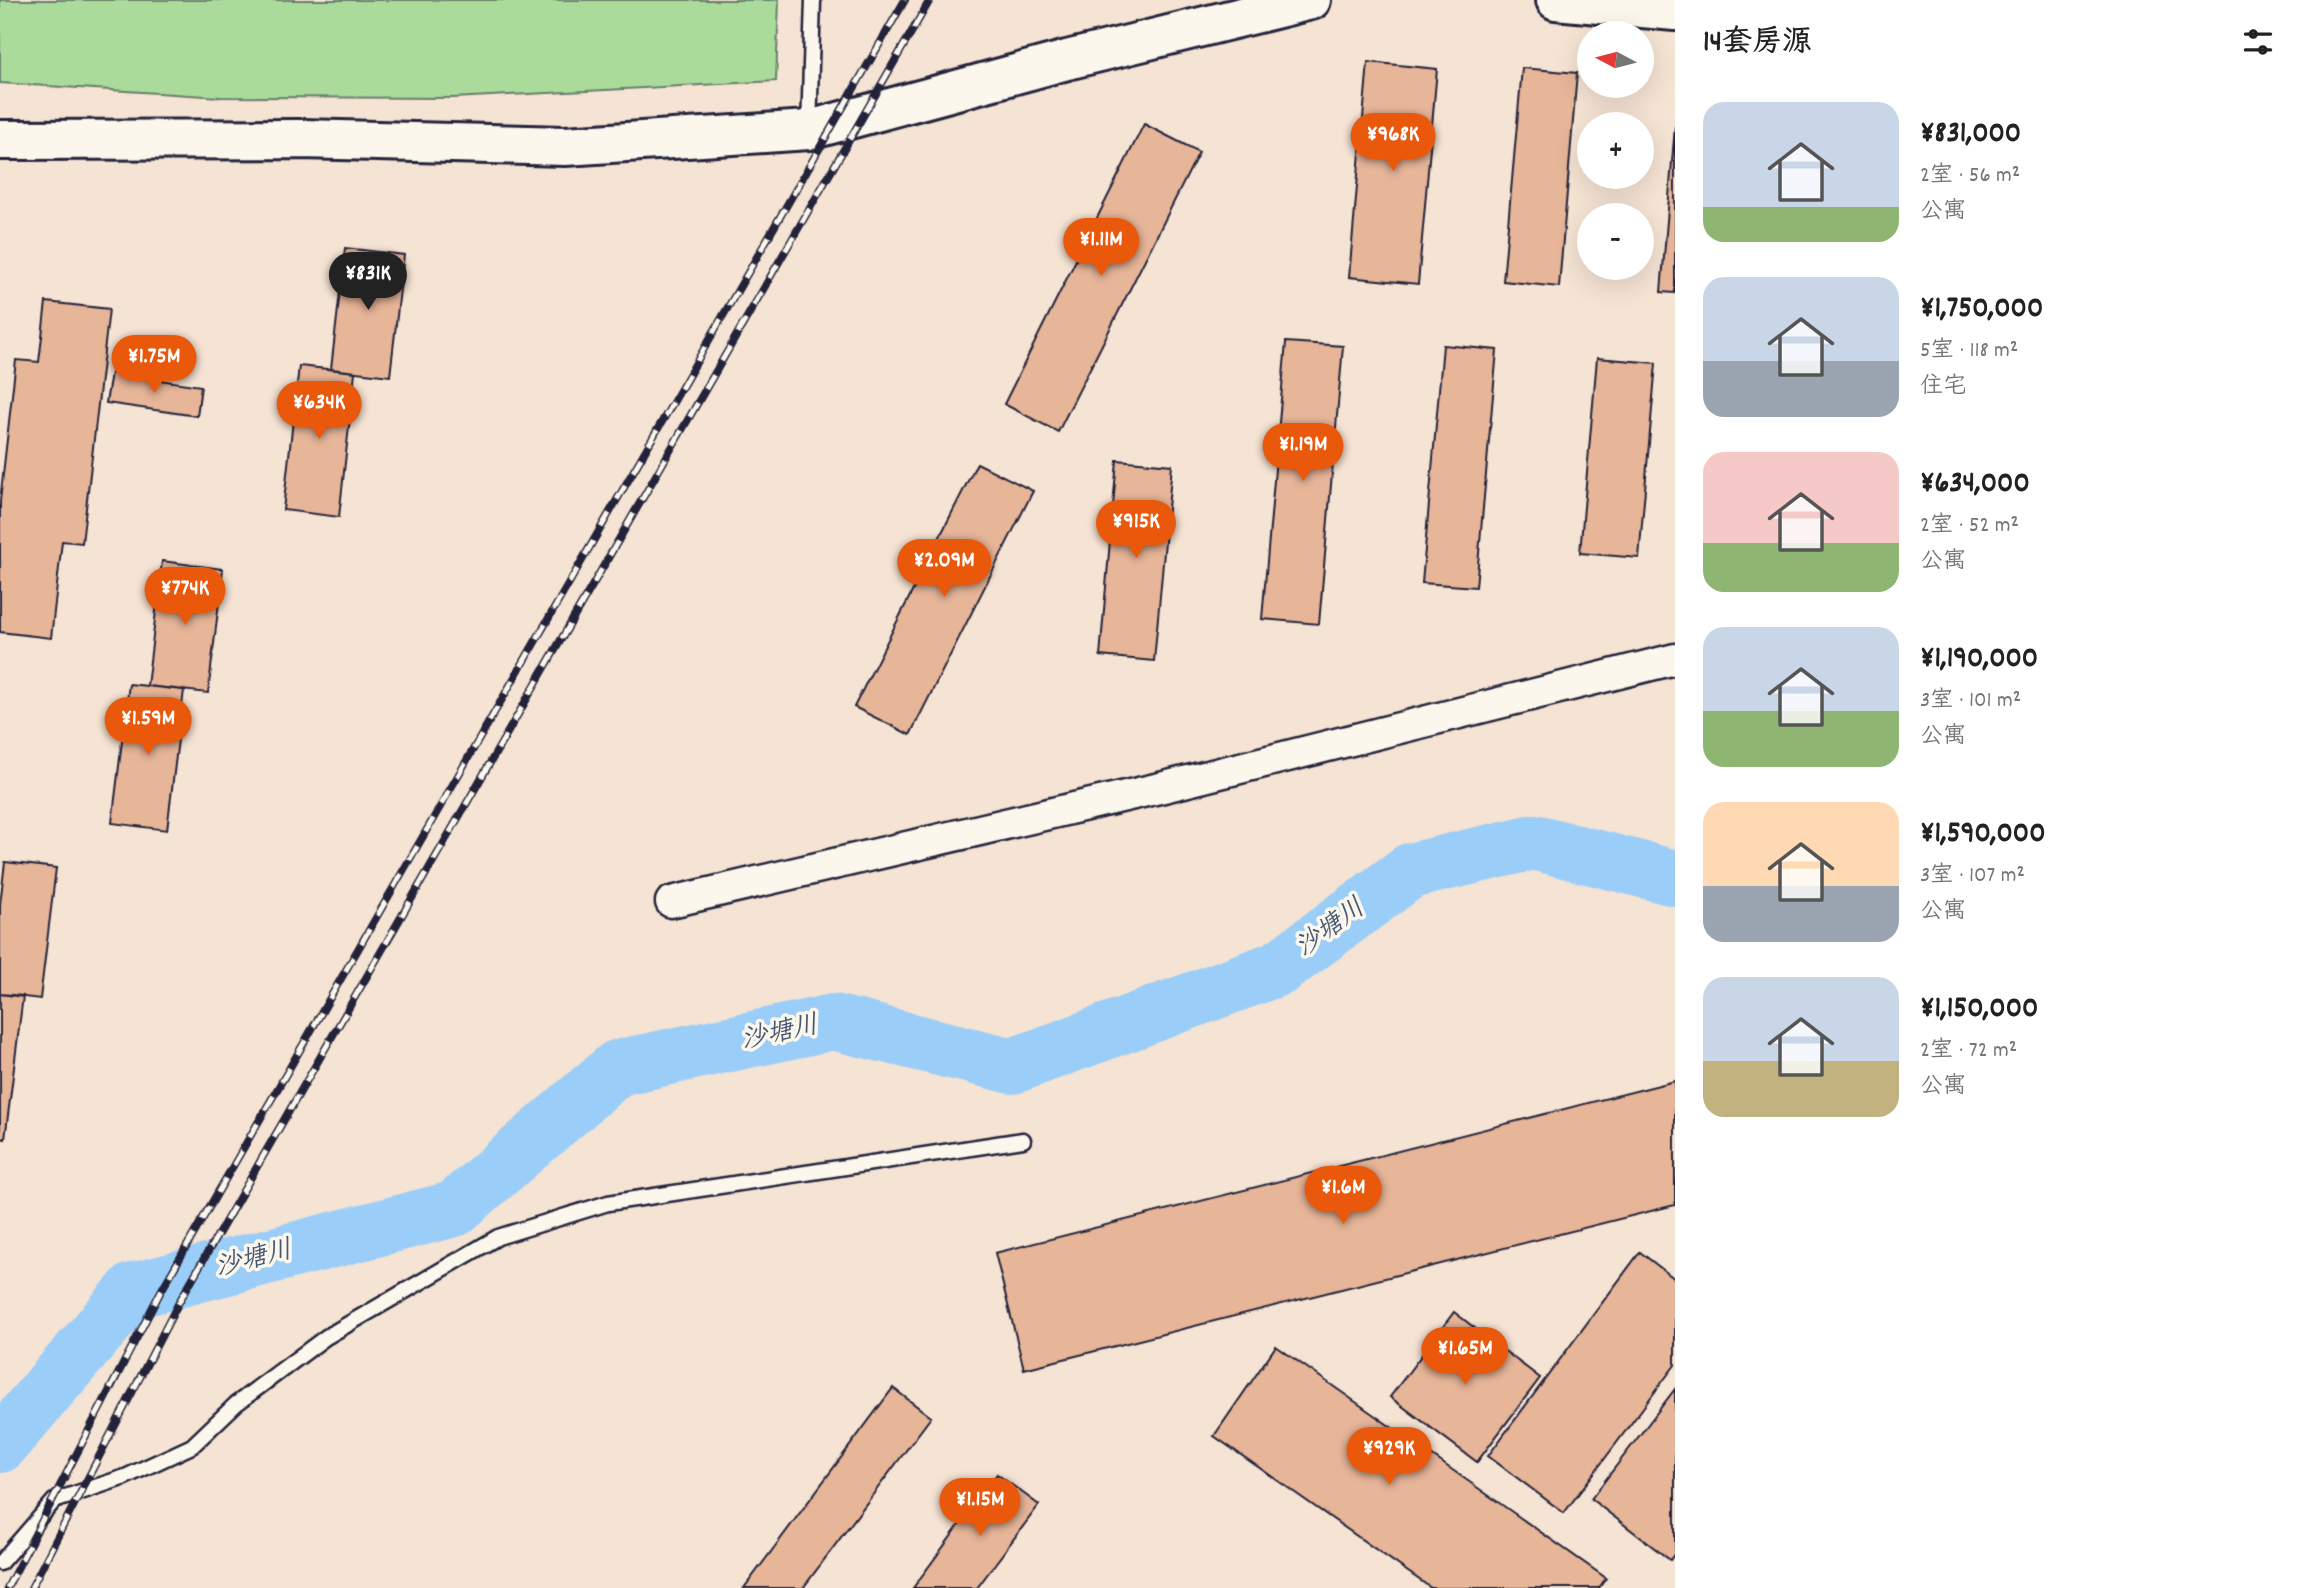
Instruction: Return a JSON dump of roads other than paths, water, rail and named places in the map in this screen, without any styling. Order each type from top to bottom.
[{"type":"street","points":[[0,140],[302,139],[565,146],[809,131],[1067,60],[1311,0]]},
{"type":"street","points":[[1556,0],[1675,11]]},
{"type":"street","points":[[671,902],[1164,787],[1675,659]]},
{"type":"lane","points":[[809,131],[813,0]]},
{"type":"lane","points":[[0,1563],[54,1501],[125,1477],[192,1446],[236,1404],[326,1337],[498,1237],[608,1203],[1023,1140]]},
{"type":"waterway","name":"沙塘川","points":[[0,1445],[133,1291],[454,1209],[617,1068],[833,1022],[1013,1066],[1279,968],[1410,871],[1534,842],[1675,878]]},
{"type":"railway","points":[[7,1588],[161,1291],[905,0]]},
{"type":"railway","points":[[31,1588],[179,1302],[930,0]]}]
